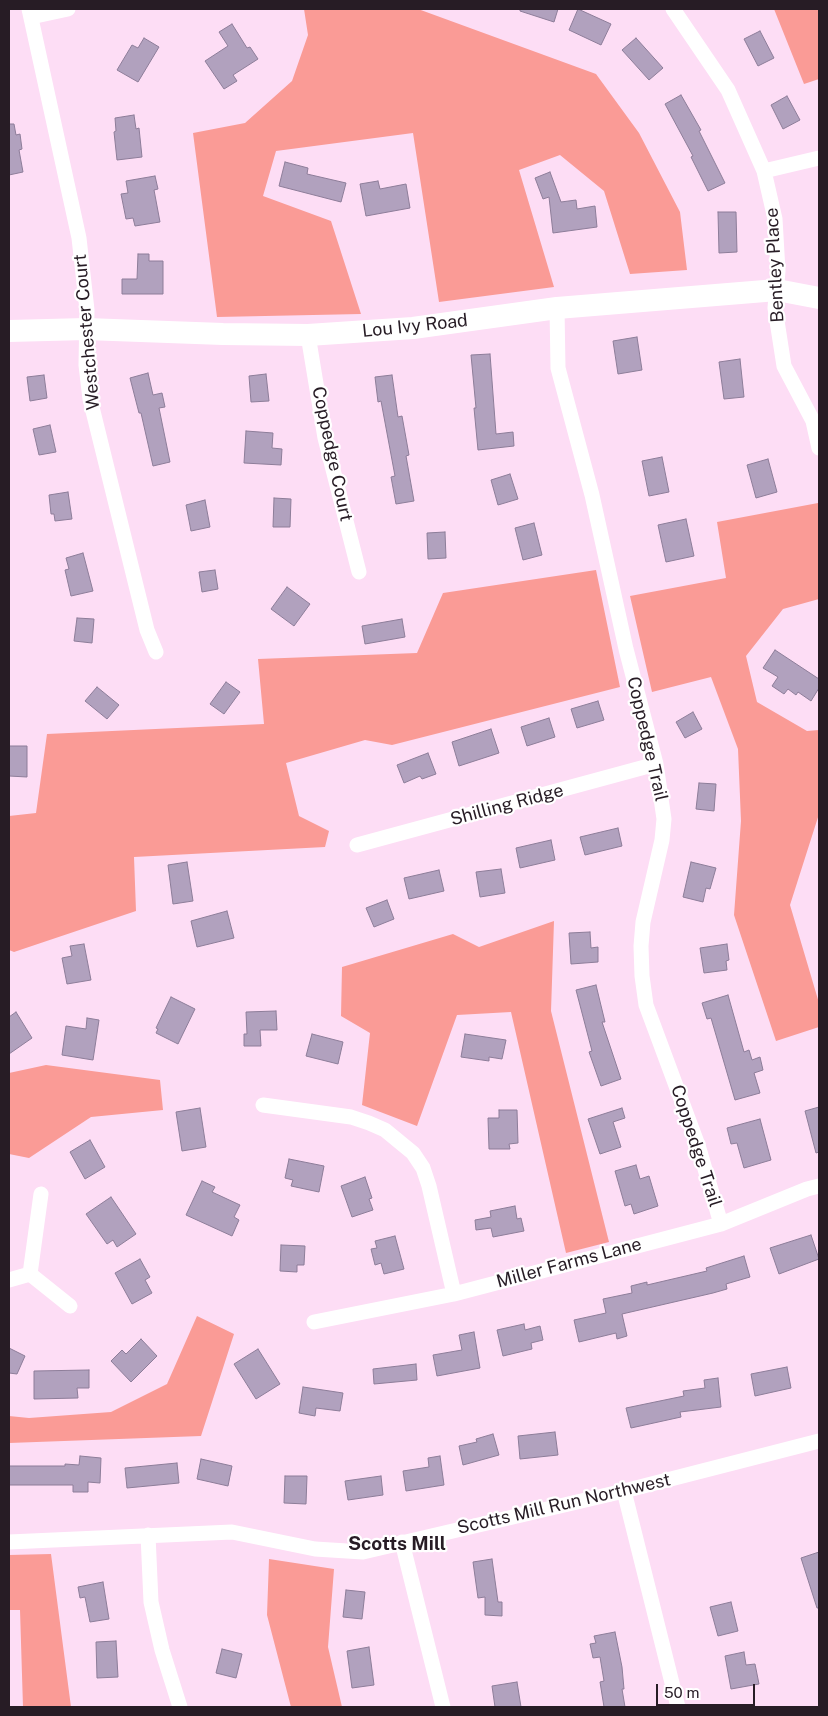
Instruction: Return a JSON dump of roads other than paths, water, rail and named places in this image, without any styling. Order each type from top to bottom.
[{"type":"street","points":[[30,13],[68,9]]},
{"type":"street","name":"Bentley Place","points":[[673,9],[728,90],[764,171],[775,219],[778,271],[775,308],[784,366],[813,421],[819,448]]},
{"type":"street","name":"Westchester Court","points":[[30,13],[79,238],[87,310],[86,365],[90,399],[147,630],[156,652]]},
{"type":"street","points":[[764,171],[819,158]]},
{"type":"street","name":"Lou Ivy Road","points":[[9,331],[86,329],[308,335],[413,328],[557,308],[777,290],[819,298]]},
{"type":"street","name":"Coppedge Trail","points":[[557,308],[558,368],[592,495],[626,649],[656,764],[664,819],[656,868],[643,922],[641,946],[642,976],[646,1005],[698,1145],[721,1224]]},
{"type":"street","name":"Coppedge Court","points":[[308,335],[325,438],[359,572]]},
{"type":"street","name":"Shilling Ridge","points":[[357,845],[656,764]]},
{"type":"street","points":[[263,1105],[351,1117],[385,1130],[413,1153],[423,1168],[430,1186],[454,1294]]},
{"type":"street","name":"Miller Farms Lane","points":[[314,1322],[454,1294],[721,1224],[807,1189],[819,1186]]},
{"type":"street","points":[[30,1274],[41,1194]]},
{"type":"street","points":[[9,1280],[30,1274]]},
{"type":"street","points":[[30,1274],[70,1306]]},
{"type":"street","name":"Scotts Mill Run Northwest","points":[[9,1542],[232,1532],[279,1540],[315,1549],[364,1552],[624,1491],[819,1441]]},
{"type":"street","points":[[624,1491],[678,1707]]},
{"type":"street","points":[[148,1535],[151,1602],[162,1650],[180,1707]]},
{"type":"street","points":[[402,1542],[443,1707]]},
{"type":"district","name":"Scotts Mill","points":[[397,1544]]}]
